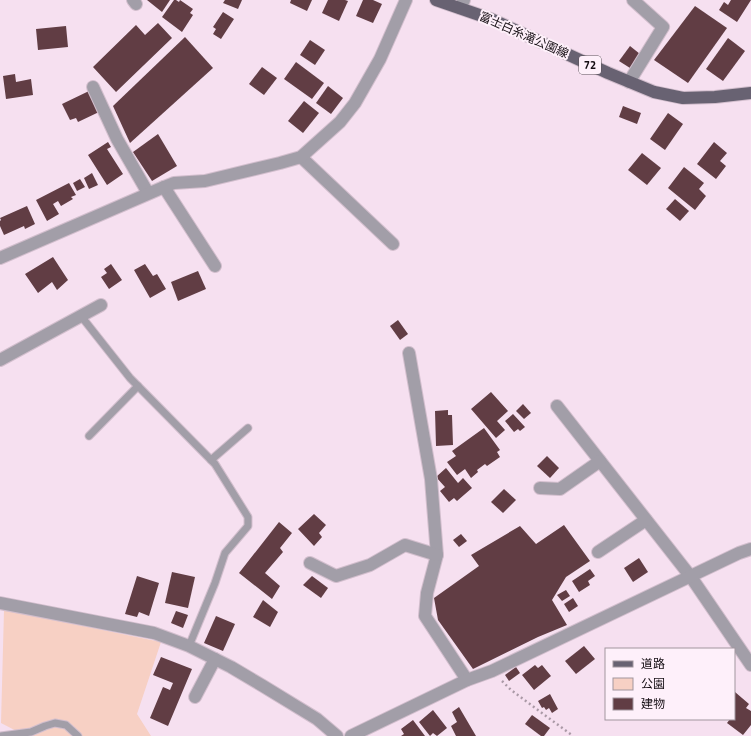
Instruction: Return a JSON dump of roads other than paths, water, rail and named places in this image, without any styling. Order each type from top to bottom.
[{"type":"main road","name":"富士白糸滝公園線","points":[[436,0],[462,4],[608,73],[654,92],[683,98],[715,97],[751,93]]},
{"type":"street","points":[[0,258],[164,186],[174,183],[205,181],[280,164],[301,156],[340,122],[355,103],[380,59],[406,0]]},
{"type":"street","points":[[629,82],[663,27],[633,0]]},
{"type":"street","points":[[93,87],[117,139],[148,193]]},
{"type":"street","points":[[301,156],[394,244]]},
{"type":"street","points":[[164,186],[215,266]]},
{"type":"street","points":[[0,360],[101,305]]},
{"type":"street","points":[[409,353],[431,480],[437,555],[427,593],[425,616],[467,680]]},
{"type":"street","points":[[557,406],[691,577],[751,665]]},
{"type":"street","points":[[540,488],[560,489],[600,461]]},
{"type":"street","points":[[598,552],[646,520]]},
{"type":"street","points":[[310,563],[336,576],[370,566],[405,545],[437,555]]},
{"type":"street","points":[[351,736],[467,680],[492,671],[739,553],[751,549]]},
{"type":"street","points":[[0,603],[154,633],[189,646],[231,667],[317,719],[337,736]]},
{"type":"street","points":[[194,697],[214,659]]},
{"type":"lane","points":[[81,316],[130,378],[215,464],[248,517],[248,526],[225,553],[215,583],[189,646]]},
{"type":"lane","points":[[89,436],[138,386]]},
{"type":"lane","points":[[211,460],[248,428]]},
{"type":"lane","points":[[1,736],[24,734],[55,723],[66,725],[78,736]]}]
